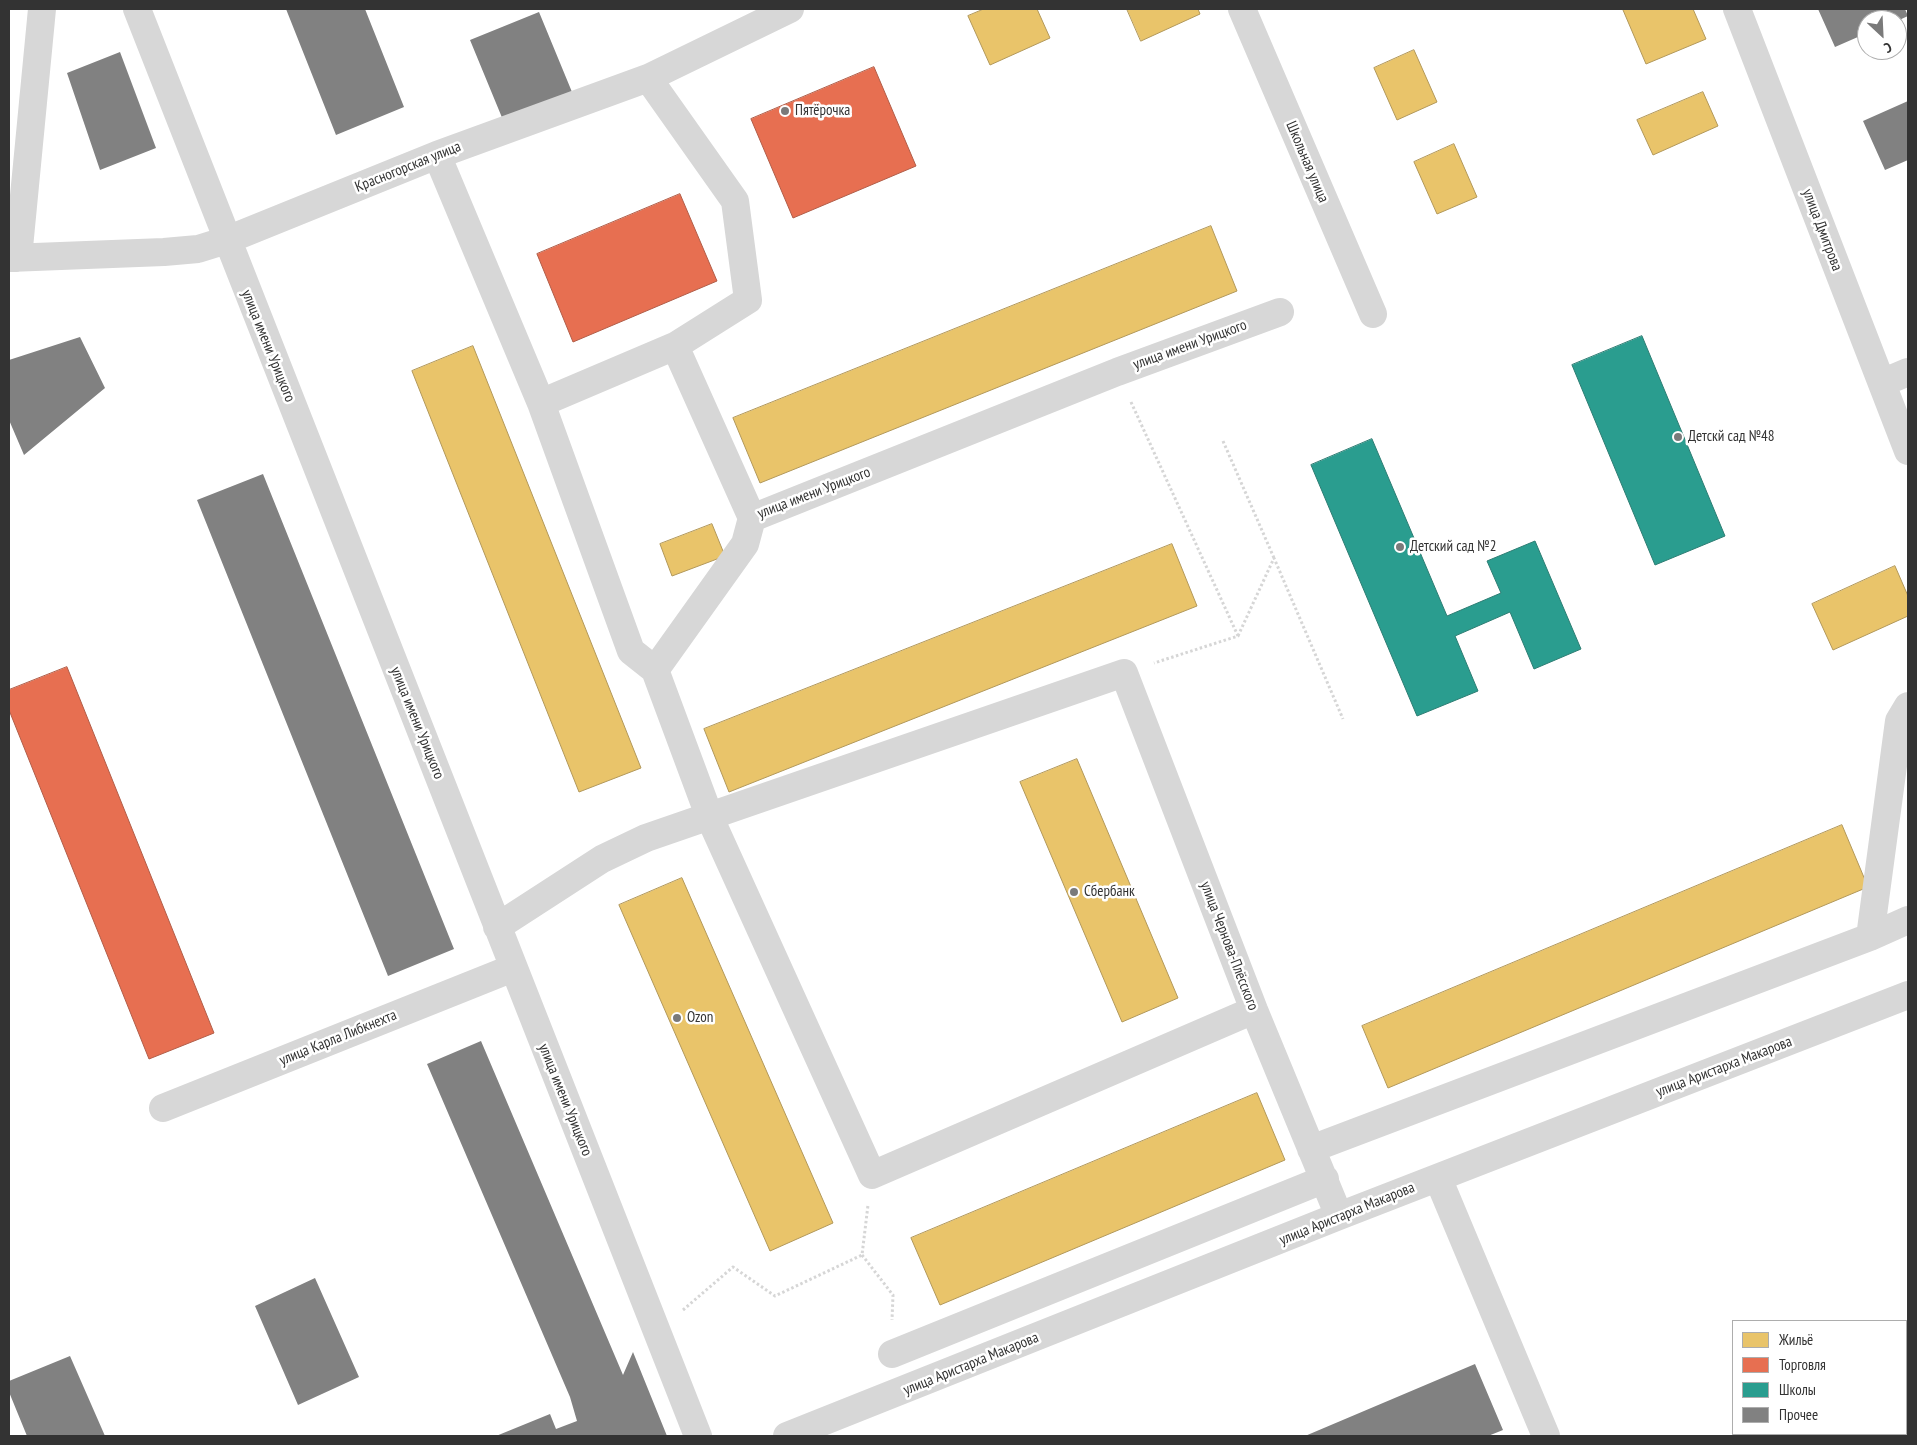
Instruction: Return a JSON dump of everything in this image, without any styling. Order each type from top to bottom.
[{"type":"street","points":[[13,258],[42,9]]},
{"type":"street","name":"улица имени Урицкого","points":[[137,9],[226,240],[698,1436]]},
{"type":"street","name":"Красногорская улица","points":[[13,258],[172,252],[198,249],[226,240],[437,154],[648,78],[790,9]]},
{"type":"street","name":"Школьная улица","points":[[1242,9],[1373,314]]},
{"type":"street","name":"улица Дмитрова","points":[[1737,9],[1908,451]]},
{"type":"street","points":[[541,403],[675,346],[748,300],[735,201],[648,78]]},
{"type":"street","points":[[437,154],[541,403],[631,651],[655,670],[710,818],[872,1175],[1254,1010]]},
{"type":"street","name":"улица имени Урицкого","points":[[675,346],[752,518],[1117,372],[1280,312]]},
{"type":"street","points":[[1882,383],[1908,372]]},
{"type":"street","points":[[655,670],[745,544],[752,518]]},
{"type":"street","points":[[497,927],[602,859],[646,838],[710,818],[1124,673]]},
{"type":"street","name":"улица Чернова-Плёсского","points":[[1124,673],[1254,1010],[1339,1216]]},
{"type":"street","points":[[1870,937],[1899,720],[1908,706]]},
{"type":"street","points":[[1311,1149],[1870,937],[1908,920]]},
{"type":"street","name":"улица Карла Либкнехта","points":[[163,1108],[513,968]]},
{"type":"street","name":"улица Аристарха Макарова","points":[[787,1436],[1339,1216],[1908,995]]},
{"type":"street","points":[[1438,1178],[1546,1436]]},
{"type":"street","points":[[892,1354],[1325,1179]]},
{"type":"path","points":[[1117,372],[1238,636]]},
{"type":"path","points":[[1223,441],[1343,719]]},
{"type":"path","points":[[1124,673],[1238,636],[1274,558]]},
{"type":"path","points":[[872,1175],[862,1254],[892,1295],[892,1354]]},
{"type":"path","points":[[656,1331],[733,1267],[775,1296],[862,1254]]},
{"type":"building: Жильё","points":[[984,9],[1037,9],[1050,38],[990,65],[968,16]]},
{"type":"building: Жильё","points":[[1127,9],[1198,9],[1200,14],[1141,41]]},
{"type":"building: Жильё","points":[[1693,9],[1706,39],[1646,64],[1623,10]]},
{"type":"building: Жильё","points":[[1414,50],[1437,102],[1397,120],[1374,68]]},
{"type":"building: Жильё","points":[[1703,92],[1718,126],[1653,155],[1637,120]]},
{"type":"building: Жильё","points":[[1454,144],[1477,197],[1437,214],[1414,162]]},
{"type":"building: Жильё","points":[[1211,226],[1237,291],[760,483],[733,418]]},
{"type":"building: Жильё","points":[[473,346],[641,768],[579,792],[412,371]]},
{"type":"building: Жильё","points":[[712,524],[725,556],[672,576],[660,544]]},
{"type":"building: Жильё","points":[[1172,544],[1197,606],[729,792],[704,729]]},
{"type":"building: Жильё","points":[[1895,566],[1908,596],[1908,616],[1833,650],[1812,604]]},
{"type":"building: Жильё","points":[[1077,759],[1178,998],[1122,1022],[1020,782]]},
{"type":"building: Жильё","points":[[1842,825],[1868,887],[1388,1088],[1362,1026]]},
{"type":"building: Жильё","points":[[682,878],[833,1223],[770,1251],[619,905]]},
{"type":"building: Жильё","points":[[1257,1093],[1285,1160],[940,1305],[911,1238]]},
{"type":"building: Торговля","points":[[874,67],[916,166],[793,218],[751,119]]},
{"type":"building: Торговля","points":[[680,194],[717,281],[573,342],[537,254]]},
{"type":"building: Торговля","points":[[67,667],[214,1033],[149,1059],[9,710],[9,690]]},
{"type":"building: Школы","points":[[1642,336],[1725,536],[1655,565],[1572,365]]},
{"type":"building: Школы","points":[[1372,439],[1447,616],[1501,593],[1487,561],[1535,541],[1581,649],[1534,669],[1510,612],[1455,636],[1478,691],[1417,716],[1311,465]]},
{"type":"building: Прочее","points":[[286,9],[365,9],[404,107],[336,135]]},
{"type":"building: Прочее","points":[[1818,9],[1905,9],[1857,10],[1857,37],[1835,47]]},
{"type":"building: Прочее","points":[[539,12],[572,92],[503,120],[470,40]]},
{"type":"building: Прочее","points":[[120,52],[156,148],[100,170],[67,73]]},
{"type":"building: Прочее","points":[[1908,101],[1908,160],[1885,170],[1863,121]]},
{"type":"building: Прочее","points":[[80,337],[105,388],[24,455],[9,420],[9,360]]},
{"type":"building: Прочее","points":[[263,474],[454,949],[388,976],[197,500]]},
{"type":"building: Прочее","points":[[481,1041],[623,1375],[633,1352],[667,1436],[496,1436],[550,1414],[556,1429],[577,1421],[570,1397],[427,1064]]},
{"type":"building: Прочее","points":[[315,1278],[359,1377],[298,1405],[255,1306]]},
{"type":"building: Прочее","points":[[70,1356],[105,1436],[27,1436],[9,1392],[9,1381]]},
{"type":"building: Прочее","points":[[1475,1364],[1503,1430],[1488,1436],[1305,1436]]},
{"type":"place","name":"Пятёрочка","points":[[785,111]]},
{"type":"place","name":"Детскй сад №48","points":[[1678,437]]},
{"type":"place","name":"Детский сад №2","points":[[1400,547]]},
{"type":"place","name":"Сбербанк","points":[[1074,892]]},
{"type":"place","name":"Ozon","points":[[677,1018]]}]
